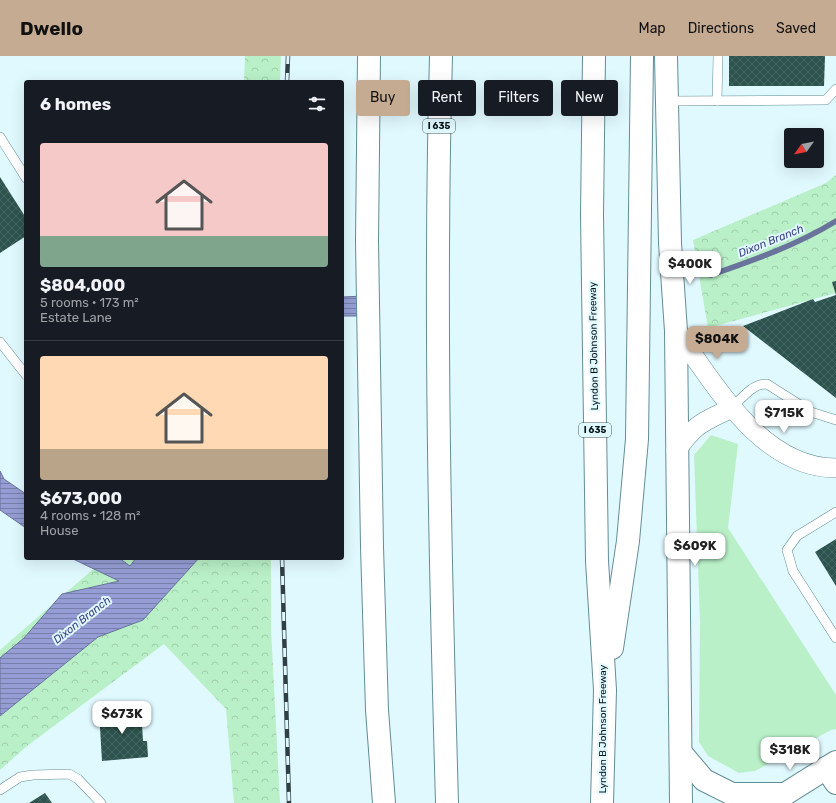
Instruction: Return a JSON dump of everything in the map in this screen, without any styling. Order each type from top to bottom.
[{"type":"main road","points":[[369,56],[367,241],[372,547],[377,710],[384,803]]},
{"type":"main road","name":"I 635","points":[[441,56],[437,196],[442,653],[446,803]]},
{"type":"main road","name":"Lyndon B Johnson Freeway","points":[[594,56],[592,215],[597,545],[605,690],[602,803]]},
{"type":"main road","points":[[605,690],[628,541],[637,439],[642,56]]},
{"type":"main road","points":[[666,56],[670,243],[676,331],[676,452],[682,762],[681,803]]},
{"type":"main road","points":[[682,762],[704,780],[732,794],[778,798],[833,771]]},
{"type":"main road","points":[[666,803],[682,762]]},
{"type":"street","points":[[676,331],[732,408],[757,435],[793,458],[824,468],[836,468]]},
{"type":"street","points":[[676,452],[689,432],[699,424],[732,408]]},
{"type":"lane","points":[[717,101],[718,56]]},
{"type":"lane","points":[[666,101],[826,100],[836,89]]},
{"type":"lane","points":[[0,137],[24,175]]},
{"type":"lane","points":[[0,342],[24,372]]},
{"type":"lane","points":[[732,408],[756,387],[761,384],[767,384],[811,412],[836,420]]},
{"type":"lane","points":[[836,512],[797,536],[786,550],[792,571],[836,638]]},
{"type":"lane","points":[[0,790],[20,777],[33,775],[69,774],[78,778],[101,803]]},
{"type":"green space","points":[[245,56],[281,56],[280,80],[244,80]]},
{"type":"green space","points":[[836,175],[836,293],[708,328],[693,240],[826,183]]},
{"type":"green space","points":[[711,435],[738,444],[728,528],[836,695],[836,729],[831,730],[755,771],[739,773],[708,756],[699,742],[700,622],[694,455]]},
{"type":"green space","points":[[104,560],[271,560],[271,629],[280,803],[234,803],[226,709],[164,644],[27,746],[0,770],[0,650]]},
{"type":"water","points":[[365,296],[365,316],[344,316],[344,297]]},
{"type":"water","points":[[0,471],[4,479],[24,493],[24,527],[0,510]]},
{"type":"water","points":[[75,560],[122,560],[130,566],[134,560],[197,560],[143,620],[98,637],[0,716],[0,658],[24,638],[62,594],[119,581]]},
{"type":"building","points":[[729,56],[825,56],[824,86],[729,86]]},
{"type":"building","points":[[0,177],[24,215],[24,237],[0,253]]},
{"type":"building","points":[[836,281],[836,295],[832,282]]},
{"type":"building","points":[[836,295],[836,398],[743,326],[813,299],[815,302]]},
{"type":"building","points":[[836,539],[836,586],[815,552]]},
{"type":"building","points":[[141,708],[143,741],[147,741],[148,757],[102,761],[99,711]]},
{"type":"building","points":[[45,793],[52,803],[29,803]]},
{"type":"waterway","name":"Dixon Branch","points":[[711,275],[791,245],[836,221]]},
{"type":"railway","points":[[287,80],[288,56]]},
{"type":"railway","points":[[282,560],[289,803]]}]
